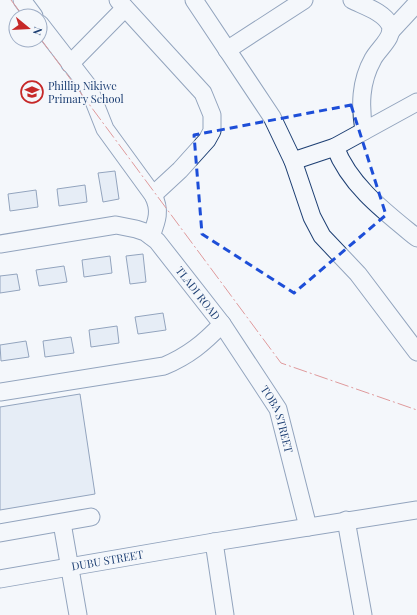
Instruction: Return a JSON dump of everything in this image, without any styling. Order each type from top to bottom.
[{"type":"street","points":[[194,0],[272,117],[293,161],[312,217],[322,236],[358,274],[417,352]]},
{"type":"street","points":[[227,50],[304,0]]},
{"type":"street","points":[[362,2],[386,19],[391,31]]},
{"type":"street","points":[[70,64],[122,4],[203,93],[212,116],[212,131],[207,140],[180,170],[154,194]]},
{"type":"street","points":[[364,131],[361,113],[361,96],[365,79],[373,58],[391,31],[414,13]]},
{"type":"street","points":[[48,35],[88,86],[105,129],[154,194],[159,216],[151,236]]},
{"type":"street","points":[[293,161],[334,147],[417,102]]},
{"type":"street","points":[[334,147],[340,161],[371,200],[417,238]]},
{"type":"street","name":"TLADI ROAD","points":[[0,244],[108,226],[136,229],[151,236],[157,241],[222,324],[198,348],[179,360],[164,366],[0,392]]},
{"type":"street","name":"TOBA STREET","points":[[222,324],[278,409],[308,527]]},
{"type":"street","name":"DUBU STREET","points":[[0,579],[346,520],[417,510]]},
{"type":"street","points":[[0,532],[62,523],[91,517]]},
{"type":"street","points":[[346,520],[363,615]]},
{"type":"street","points":[[62,523],[78,615]]},
{"type":"street","points":[[214,542],[225,615]]},
{"type":"highlighted area","points":[[351,105],[386,215],[294,293],[202,234],[194,135]]},
{"type":"building","points":[[115,171],[119,199],[103,202],[98,173]]},
{"type":"building","points":[[85,185],[87,202],[59,206],[57,189]]},
{"type":"building","points":[[36,190],[38,207],[10,211],[8,194]]},
{"type":"building","points":[[143,254],[146,282],[130,284],[126,256]]},
{"type":"building","points":[[110,256],[112,273],[84,277],[82,260]]},
{"type":"building","points":[[64,266],[67,282],[39,286],[36,270]]},
{"type":"building","points":[[17,274],[20,290],[0,293],[0,276]]},
{"type":"building","points":[[163,313],[166,330],[138,334],[135,317]]},
{"type":"building","points":[[117,326],[119,343],[91,347],[89,330]]},
{"type":"building","points":[[71,337],[74,353],[45,357],[43,341]]},
{"type":"building","points":[[26,341],[29,357],[1,361],[0,345]]},
{"type":"building","points":[[80,394],[95,494],[0,510],[0,407]]},
{"type":"power","points":[[11,0],[17,8]]},
{"type":"power","points":[[47,48],[281,363],[417,410]]},
{"type":"place","name":"Phillip Nikiwe Primary School","points":[[32,92]]}]
